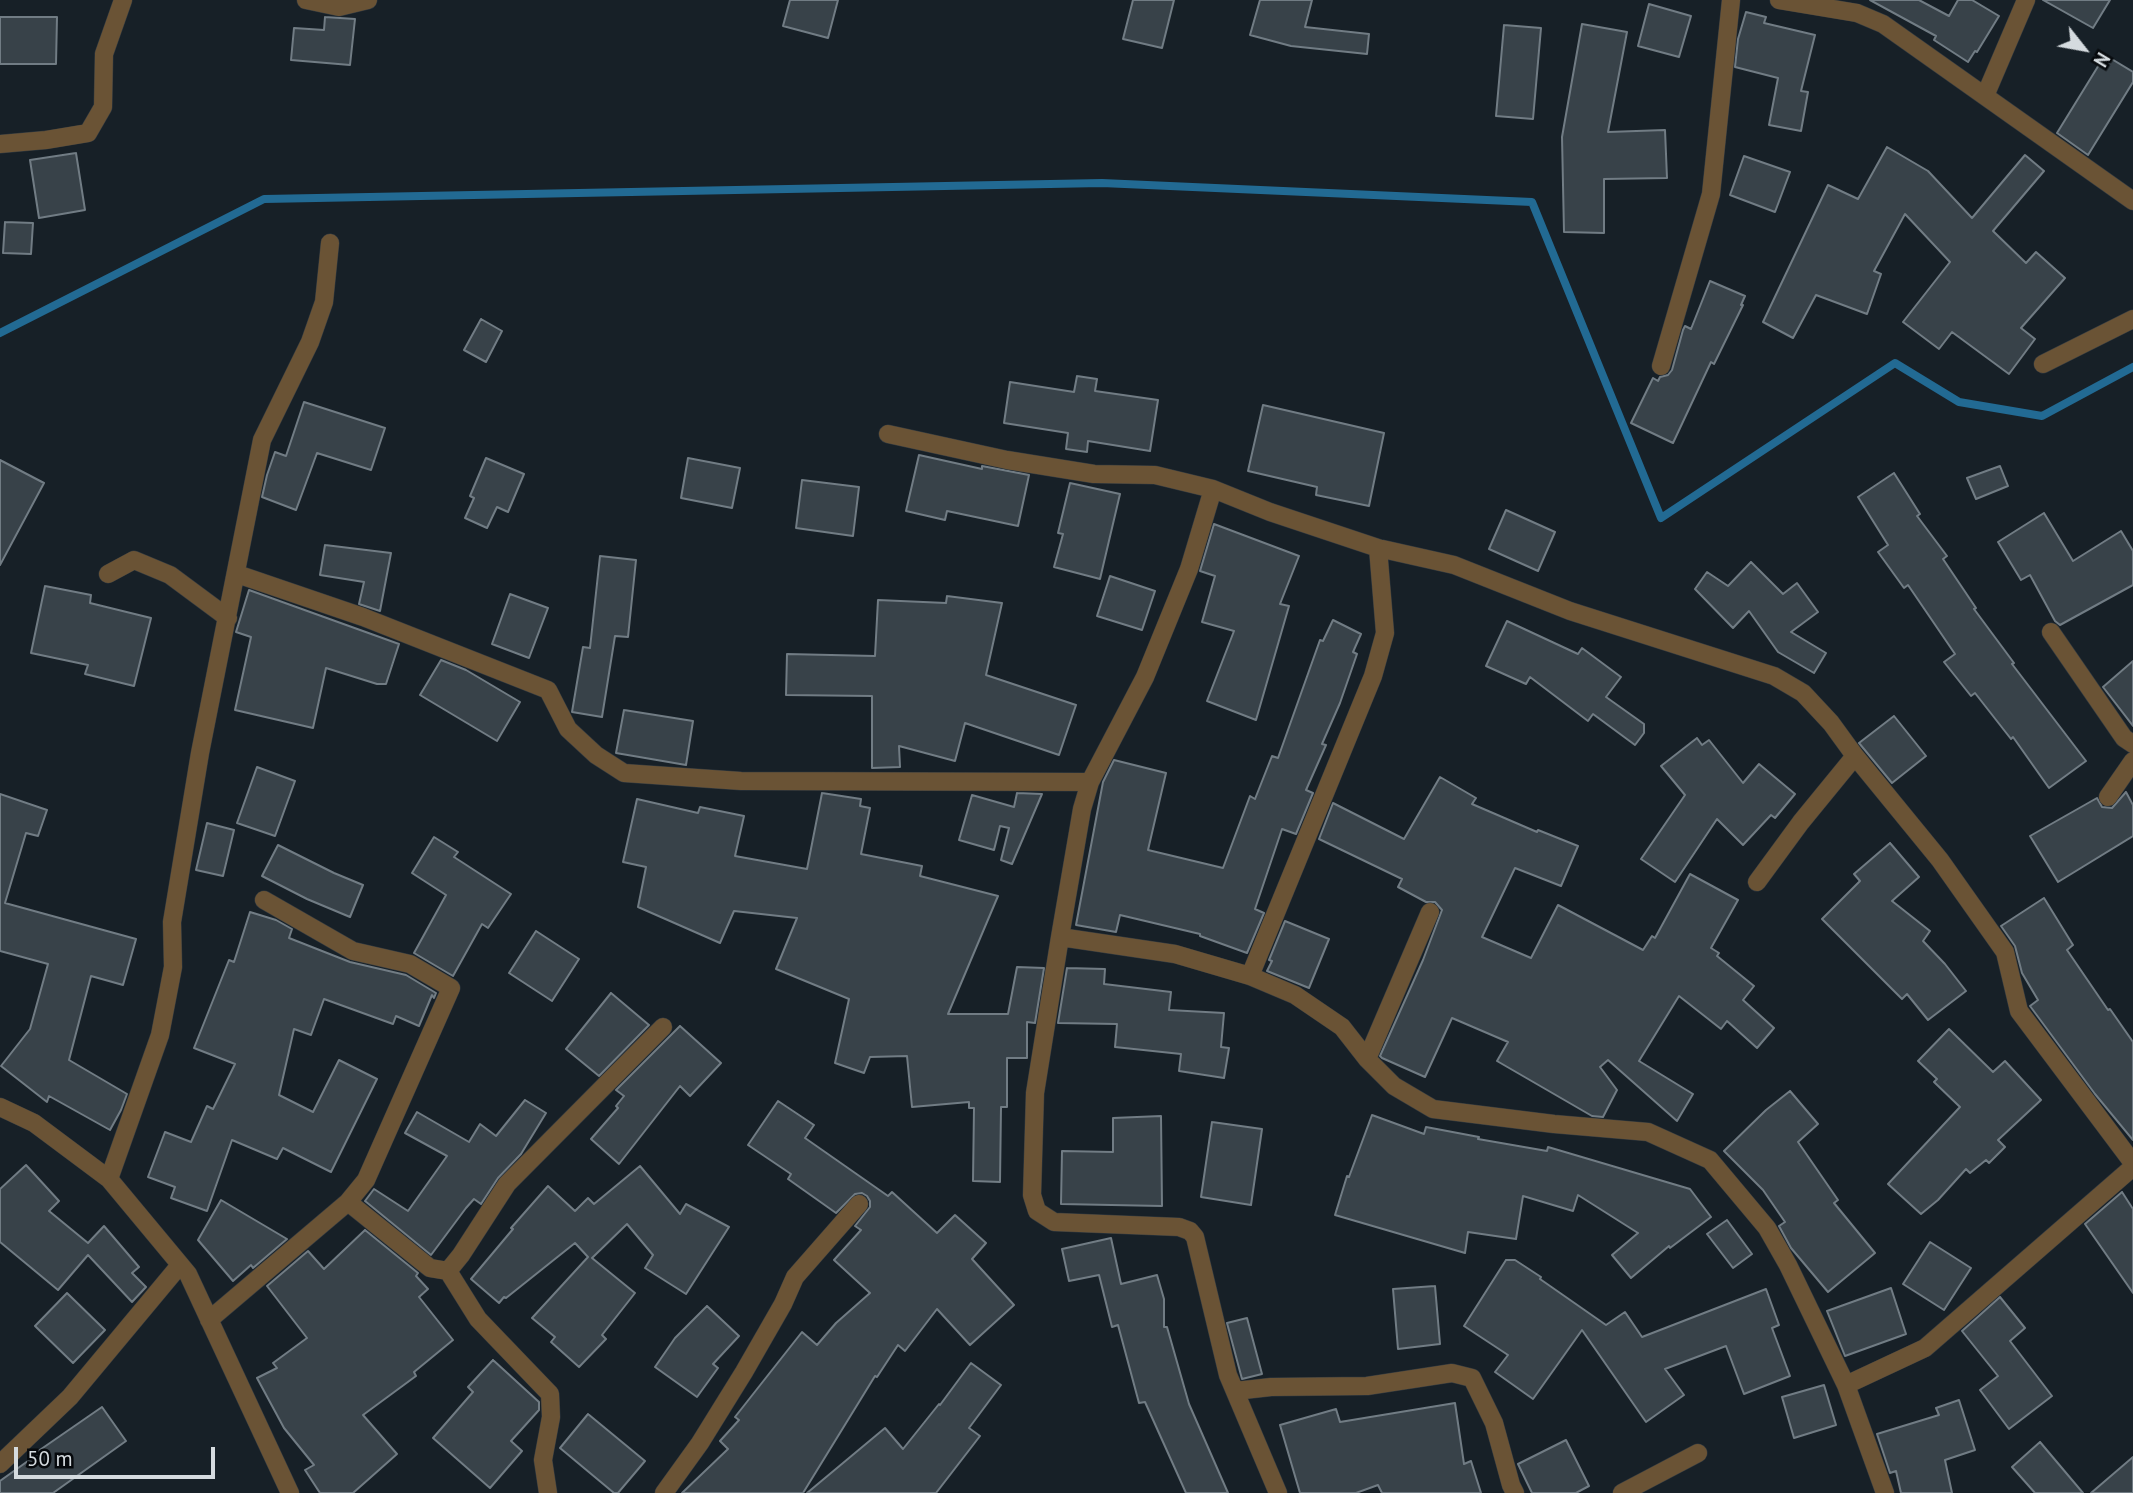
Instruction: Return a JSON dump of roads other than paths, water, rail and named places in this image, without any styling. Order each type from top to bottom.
[{"type":"street","points":[[0,144],[89,133],[103,107],[104,54],[122,0]]},
{"type":"street","points":[[306,0],[340,7],[368,0]]},
{"type":"street","points":[[1661,366],[1711,194],[1731,0]]},
{"type":"street","points":[[1779,0],[1857,13],[1884,24],[2133,201]]},
{"type":"street","points":[[1985,96],[2026,0]]},
{"type":"street","points":[[110,1179],[160,1035],[173,967],[172,922],[200,752],[262,440],[310,342],[324,302],[330,243]]},
{"type":"street","points":[[2043,365],[2133,319]]},
{"type":"street","points":[[888,434],[1007,460],[1094,474],[1155,475],[1213,489],[1270,512],[1378,548],[1454,565],[1570,611],[1774,676],[1803,693],[1831,723],[1940,860],[2005,952],[2019,1011],[2133,1165],[1925,1348],[1846,1385]]},
{"type":"street","points":[[1213,489],[1189,569],[1145,677],[1090,782],[1082,809],[1035,1093],[1032,1195],[1037,1211],[1054,1223],[1179,1227],[1195,1237],[1228,1375],[1278,1493]]},
{"type":"street","points":[[1251,976],[1373,676],[1385,633],[1378,548]]},
{"type":"street","points":[[108,574],[134,560],[170,575],[228,618]]},
{"type":"street","points":[[237,574],[363,617],[548,690],[568,729],[596,755],[624,773],[741,781],[1090,782]]},
{"type":"street","points":[[2051,632],[2124,737],[2133,744]]},
{"type":"street","points":[[1757,882],[1801,822],[1856,756]]},
{"type":"street","points":[[2108,797],[2133,761]]},
{"type":"street","points":[[209,1320],[348,1202],[366,1180],[451,988],[410,964],[353,951],[264,900]]},
{"type":"street","points":[[1367,1059],[1430,912]]},
{"type":"street","points":[[1060,937],[1175,954],[1251,976],[1295,995],[1342,1027],[1367,1059],[1394,1086],[1433,1109],[1648,1132],[1710,1160],[1767,1228],[1788,1265],[1846,1385],[1885,1493]]},
{"type":"street","points":[[448,1271],[507,1184],[663,1027]]},
{"type":"street","points":[[0,1107],[34,1123],[110,1179],[188,1275],[290,1493]]},
{"type":"street","points":[[348,1202],[430,1268],[448,1271],[478,1319],[550,1394],[551,1417],[544,1460],[548,1493]]},
{"type":"street","points":[[664,1493],[700,1443],[744,1373],[795,1278],[859,1204]]},
{"type":"street","points":[[0,1464],[70,1397],[180,1265]]},
{"type":"street","points":[[1235,1391],[1271,1387],[1367,1386],[1452,1373],[1472,1378],[1494,1423],[1515,1493]]},
{"type":"street","points":[[1622,1493],[1698,1453]]},
{"type":"waterway","points":[[0,333],[264,199],[1102,183],[1532,202],[1661,518],[1895,363],[1959,402],[2042,416],[2133,367]]}]
